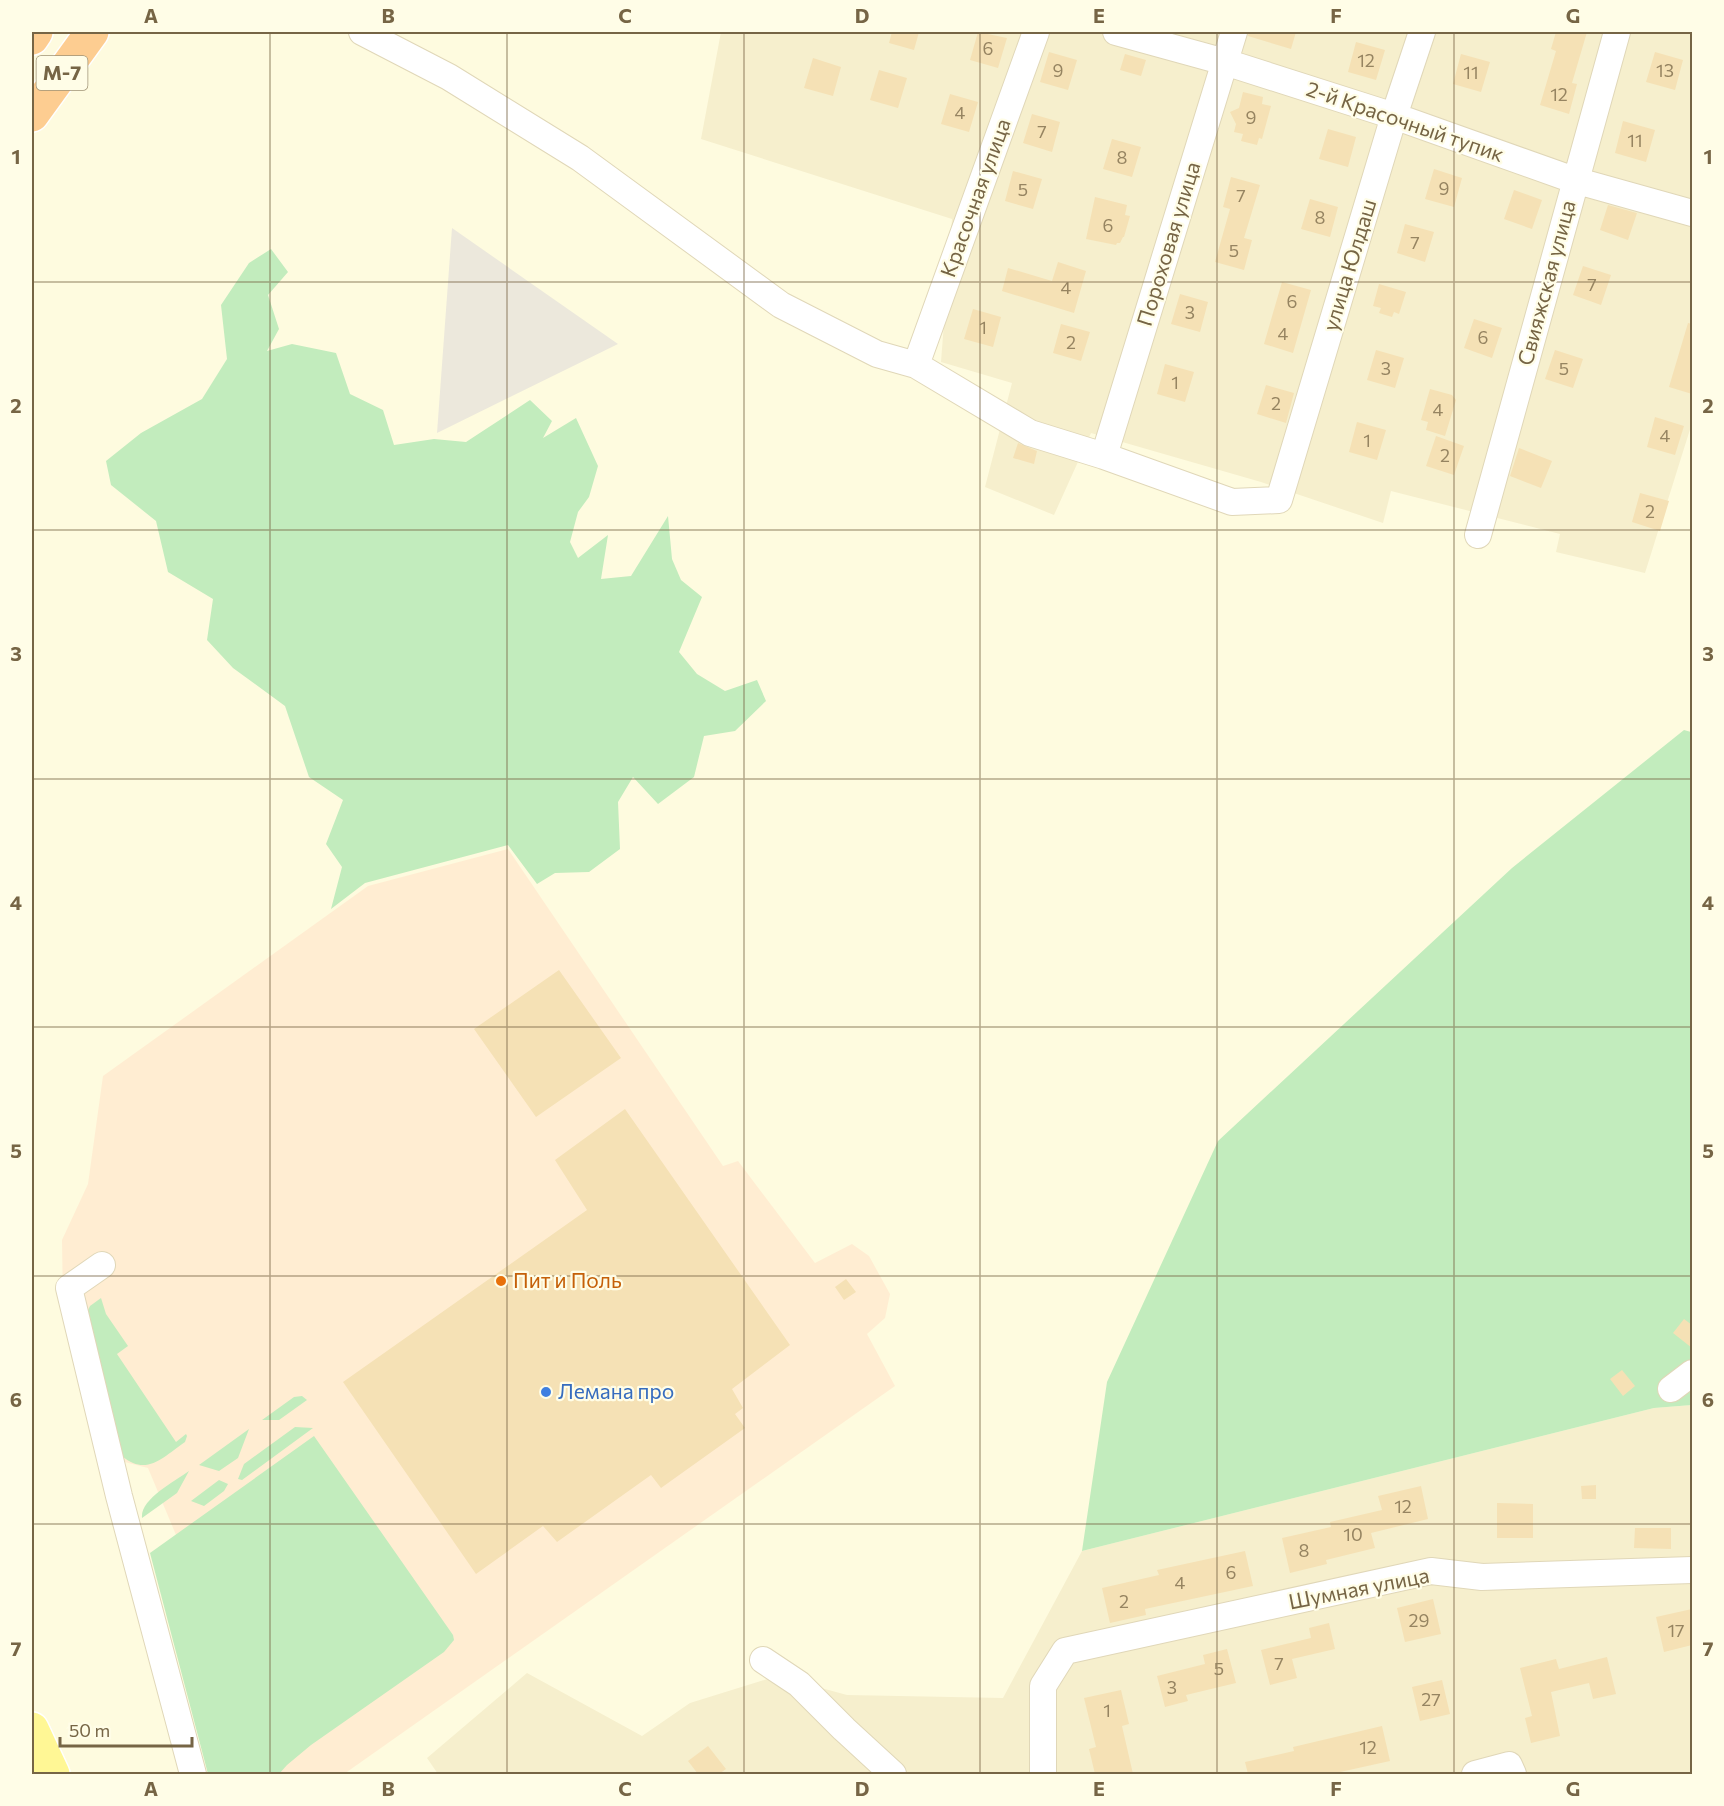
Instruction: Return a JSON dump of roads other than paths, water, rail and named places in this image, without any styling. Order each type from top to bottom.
[{"type":"highway","name":"М-7","points":[[32,38],[36,32]]},
{"type":"highway","name":"М-7","points":[[32,115],[92,32]]},
{"type":"main road","points":[[32,1729],[53,1774]]},
{"type":"street","points":[[362,32],[449,77],[580,158],[781,304],[877,354],[916,366],[1030,433],[1104,456]]},
{"type":"street","name":"Красочная улица","points":[[916,366],[1036,32]]},
{"type":"street","name":"2-й Красочный тупик","points":[[1116,32],[1225,62],[1395,116],[1574,180],[1692,213]]},
{"type":"street","name":"Пороховая улица","points":[[1104,456],[1234,32]]},
{"type":"street","name":"улица Юлдаш","points":[[1104,456],[1232,502],[1279,500],[1422,32]]},
{"type":"street","name":"Свияжская улица","points":[[1479,535],[1574,180],[1617,32]]},
{"type":"street","points":[[102,1265],[69,1288],[119,1496],[193,1774]]},
{"type":"street","points":[[1671,1389],[1692,1373]]},
{"type":"street","name":"Шумная улица","points":[[1043,1774],[1043,1686],[1065,1651],[1431,1571],[1482,1577],[1692,1570]]},
{"type":"street","points":[[763,1660],[799,1684],[894,1774]]},
{"type":"street","points":[[1475,1774],[1511,1770]]},
{"type":"place","name":"Пит и Поль","points":[[501,1281]]},
{"type":"place","name":"Лемана про","points":[[546,1392]]}]
